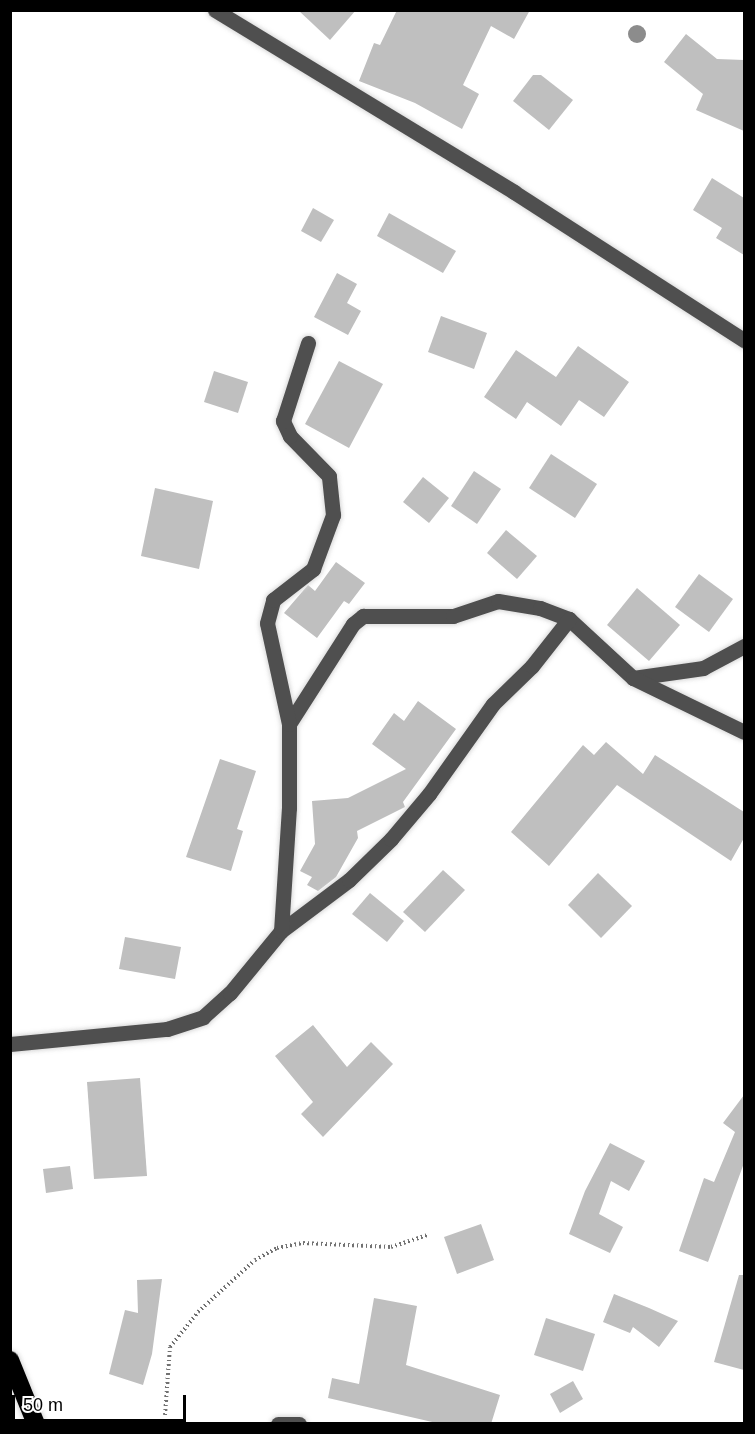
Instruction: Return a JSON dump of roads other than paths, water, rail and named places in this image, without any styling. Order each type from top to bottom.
[{"type":"highway","points":[[10,1360],[36,1424]]},
{"type":"street","points":[[215,10],[514,192],[744,340]]},
{"type":"street","points":[[281,931],[289,808],[288,724],[267,623],[273,600],[313,569],[333,515],[329,476],[291,436],[283,421],[308,343]]},
{"type":"street","points":[[288,724],[353,624],[363,616],[453,616],[498,601],[540,608],[569,620],[633,678],[744,732]]},
{"type":"street","points":[[10,1044],[167,1029],[203,1017],[230,993],[281,931],[350,880],[391,840],[429,794],[493,704],[532,666],[569,620]]},
{"type":"street","points":[[633,678],[703,668],[744,646]]},
{"type":"street","points":[[278,1424],[299,1424]]}]
